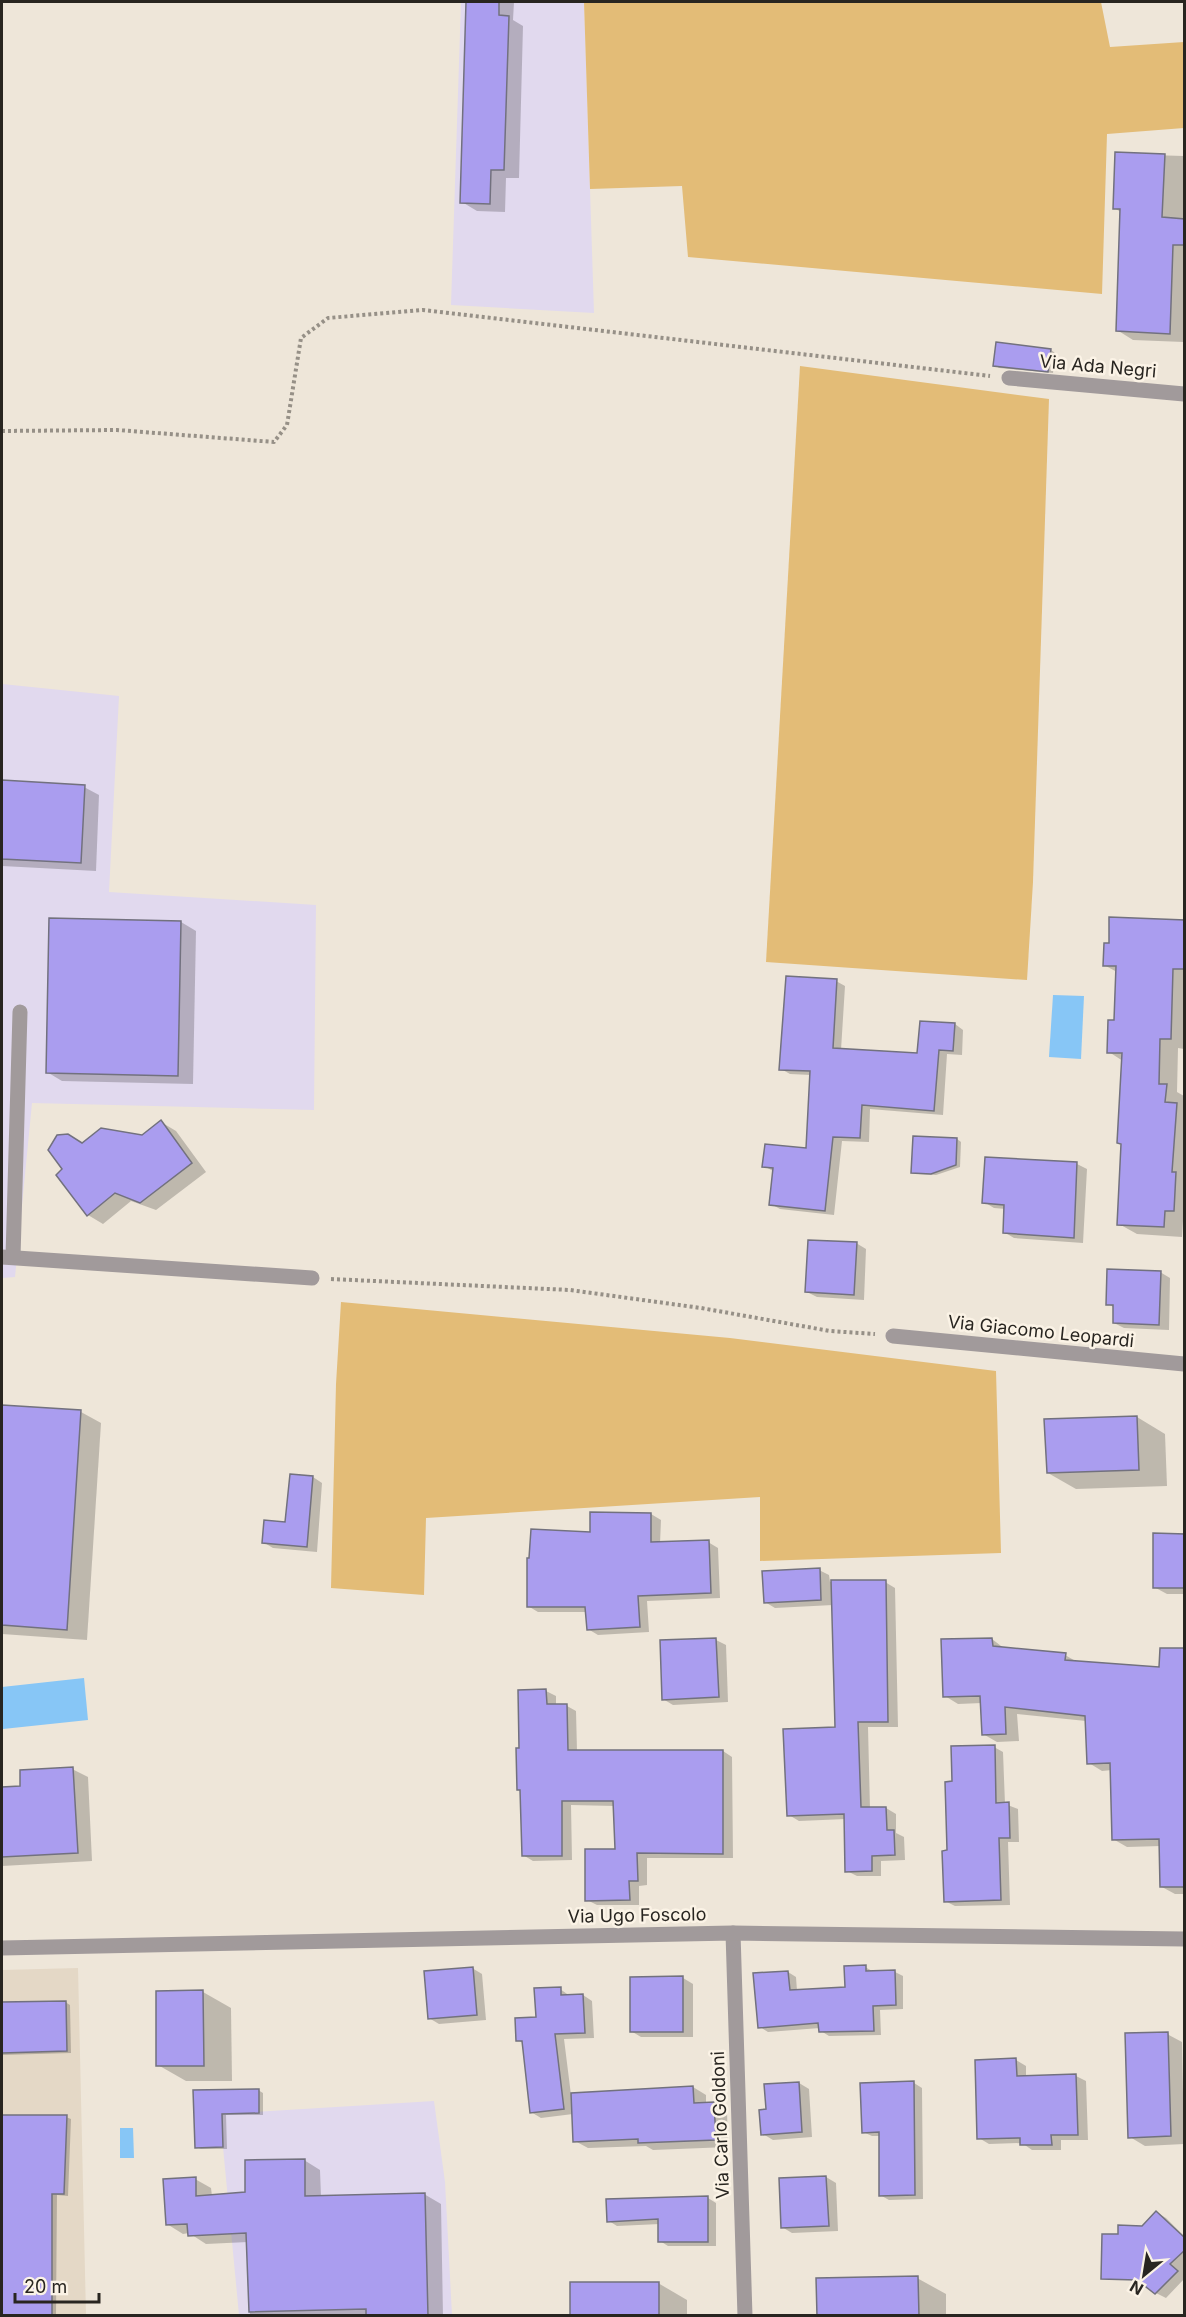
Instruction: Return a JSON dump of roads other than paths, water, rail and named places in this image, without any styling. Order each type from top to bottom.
[{"type":"street","name":"Via Ada Negri","points":[[1009,378],[1185,394]]},
{"type":"street","points":[[20,1012],[7,1257],[312,1278]]},
{"type":"street","name":"Via Giacomo Leopardi","points":[[893,1336],[1185,1364]]},
{"type":"street","name":"Via Ugo Foscolo","points":[[2,1948],[733,1933],[1185,1939]]},
{"type":"street","name":"Via Carlo Goldoni","points":[[733,1933],[745,2316]]},
{"type":"water","points":[[1053,995],[1084,996],[1081,1059],[1049,1057]]},
{"type":"water","points":[[84,1678],[88,1720],[3,1729],[2,1687]]},
{"type":"water","points":[[120,2128],[133,2128],[134,2158],[120,2158]]}]
